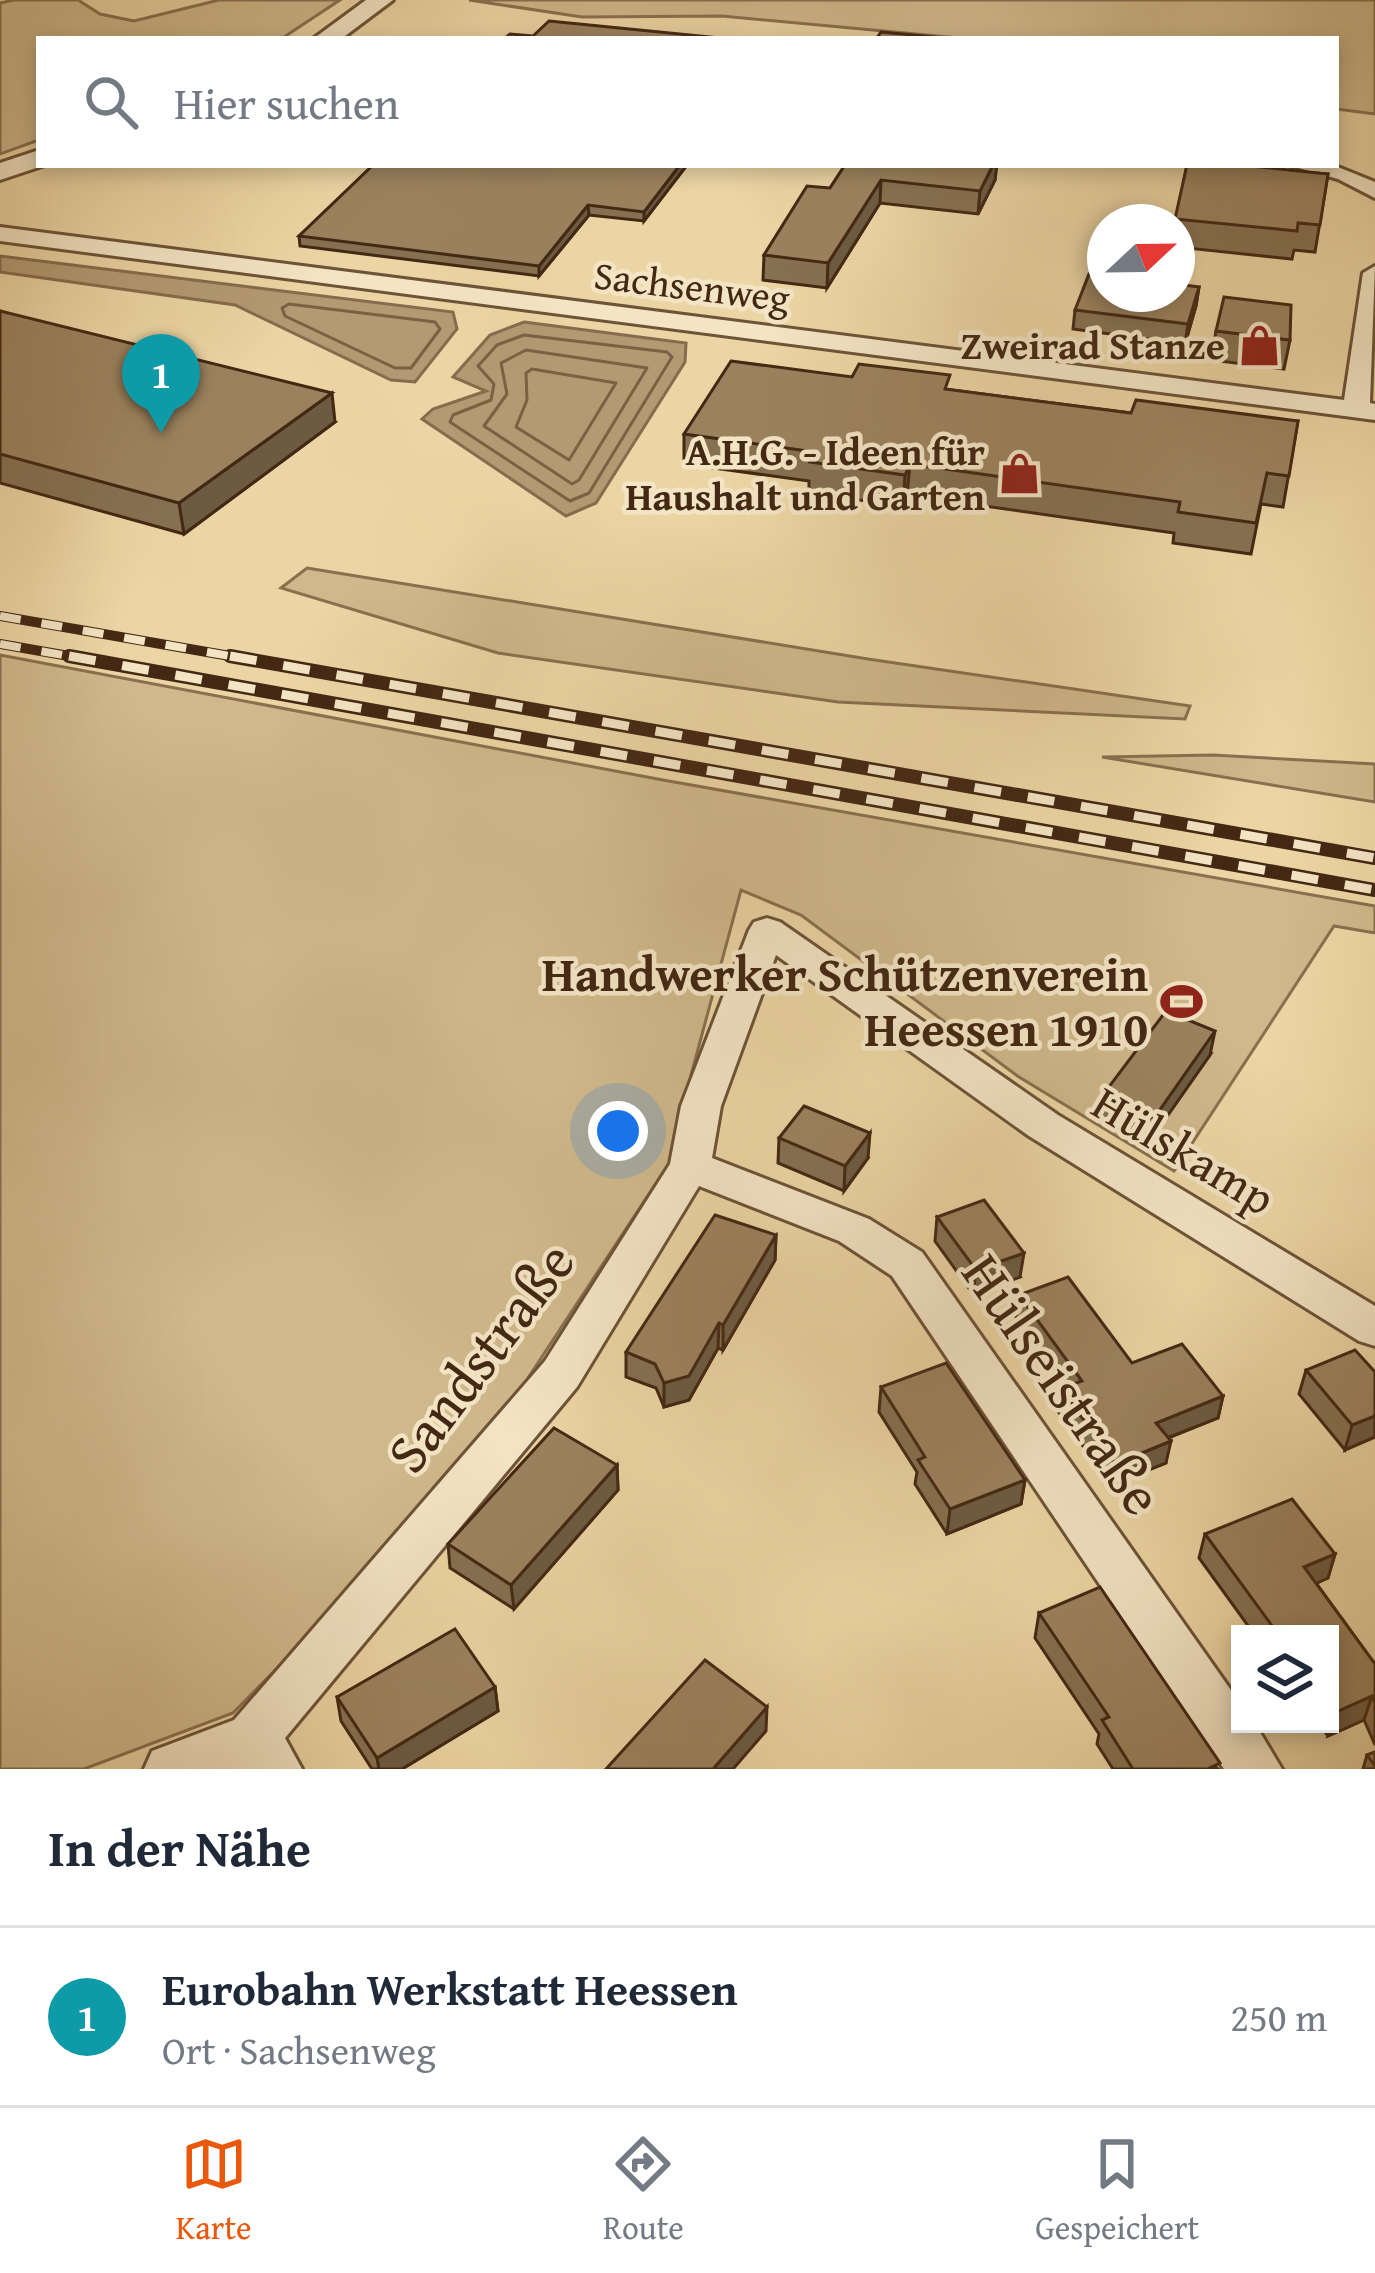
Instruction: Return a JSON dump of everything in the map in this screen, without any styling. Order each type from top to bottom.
[{"type":"street","points":[[329,36],[381,0]]},
{"type":"street","points":[[0,172],[36,159]]},
{"type":"street","points":[[1314,168],[1345,174],[1375,191]]},
{"type":"street","name":"Sachsenweg","points":[[0,234],[1365,411]]},
{"type":"street","points":[[1365,411],[1375,273]]},
{"type":"street","name":"Sandstraße","points":[[171,1769],[264,1753],[561,1374],[690,1166],[701,1106],[767,930]]},
{"type":"street","name":"Hülskamp","points":[[767,930],[1012,1106],[1306,1281],[1375,1329]]},
{"type":"street","name":"Hülseistraße","points":[[690,1166],[854,1230],[907,1264],[1255,1769]]},
{"type":"shaded area","points":[[78,0],[100,14],[134,21],[219,0],[340,0],[286,36],[36,36],[36,141],[0,154],[0,3]]},
{"type":"shaded area","points":[[469,0],[1375,0],[1375,114],[1339,109],[1339,36],[938,36],[722,16],[582,17]]},
{"type":"shaded area","points":[[307,568],[1190,706],[1185,719],[838,702],[498,653],[281,588]]},
{"type":"shaded area","points":[[0,655],[663,780],[1375,906],[1375,933],[1334,926],[1174,1171],[1019,1077],[801,915],[741,890],[684,1101],[685,1139],[526,1381],[306,1639],[233,1713],[84,1769],[0,1769]]},
{"type":"shaded area","points":[[1213,755],[1375,764],[1375,802],[1102,757]]},
{"type":"water","points":[[0,256],[453,312],[457,329],[415,382],[391,380],[235,305],[0,272]]},
{"type":"water","points":[[524,322],[686,343],[685,362],[596,503],[566,516],[422,419],[433,409],[486,391],[453,377],[490,335]]},
{"type":"building","points":[[549,21],[700,36],[533,36]]},
{"type":"building","points":[[881,32],[923,36],[878,36]]},
{"type":"building","points":[[370,168],[678,168],[644,212],[588,205],[539,266],[299,236]]},
{"type":"building","points":[[843,168],[992,168],[980,191],[881,180],[828,263],[764,255],[807,186],[830,188]]},
{"type":"building","points":[[1186,168],[1328,174],[1320,225],[1298,223],[1297,231],[1195,221],[1195,204],[1178,204]]},
{"type":"building","points":[[1087,279],[1087,311],[1075,310]]},
{"type":"building","points":[[1224,297],[1291,305],[1290,340],[1216,331]]},
{"type":"building","points":[[0,311],[332,393],[179,503],[0,454]]},
{"type":"building","points":[[1091,312],[1192,312],[1188,324]]},
{"type":"building","name":"A.H.G. - Ideen für Haushalt und Garten","points":[[731,361],[852,377],[859,364],[950,375],[945,389],[1131,413],[1136,400],[1298,421],[1289,476],[1267,473],[1256,523],[1178,512],[1180,502],[910,464],[905,475],[810,462],[815,452],[684,434]]},
{"type":"building","points":[[1166,1011],[1215,1031],[1154,1118],[1102,1096]]},
{"type":"building","points":[[804,1106],[870,1133],[845,1166],[779,1138]]},
{"type":"building","points":[[984,1200],[1024,1253],[976,1270],[937,1217]]},
{"type":"building","points":[[715,1215],[776,1235],[689,1376],[664,1383],[655,1364],[626,1352]]},
{"type":"building","points":[[1068,1277],[1132,1363],[1182,1344],[1223,1396],[1156,1423],[1171,1441],[1115,1464],[1061,1388],[1082,1381],[1019,1295]]},
{"type":"building","points":[[1355,1350],[1375,1372],[1375,1416],[1352,1425],[1306,1370]]},
{"type":"building","points":[[946,1363],[1025,1480],[950,1509],[918,1460],[925,1457],[881,1387]]},
{"type":"building","points":[[554,1428],[617,1465],[511,1585],[448,1544]]},
{"type":"building","points":[[1292,1499],[1335,1554],[1304,1567],[1375,1664],[1375,1703],[1372,1696],[1339,1711],[1339,1625],[1271,1625],[1205,1534]]},
{"type":"building","points":[[1100,1587],[1220,1763],[1207,1769],[1133,1769],[1102,1720],[1109,1717],[1039,1613]]},
{"type":"building","points":[[455,1629],[495,1687],[377,1758],[337,1697]]},
{"type":"building","points":[[705,1660],[767,1707],[713,1769],[606,1769]]},
{"type":"railway","points":[[0,616],[247,659]]},
{"type":"railway","points":[[0,644],[76,657]]},
{"type":"railway","points":[[69,656],[76,657]]},
{"type":"railway","points":[[230,656],[1375,858]]},
{"type":"railway","points":[[76,657],[86,659]]},
{"type":"railway","points":[[76,657],[1375,890]]},
{"type":"place","name":"Zweirad Stanze","points":[[1259,345]]},
{"type":"place","name":"Eurobahn Werkstatt Heessen","points":[[161,433]]},
{"type":"place","name":"A.H.G. - Ideen für Haushalt und Garten","points":[[1019,473]]},
{"type":"place","name":"Handwerker Schützenverein Heessen 1910","points":[[1182,1002]]}]
